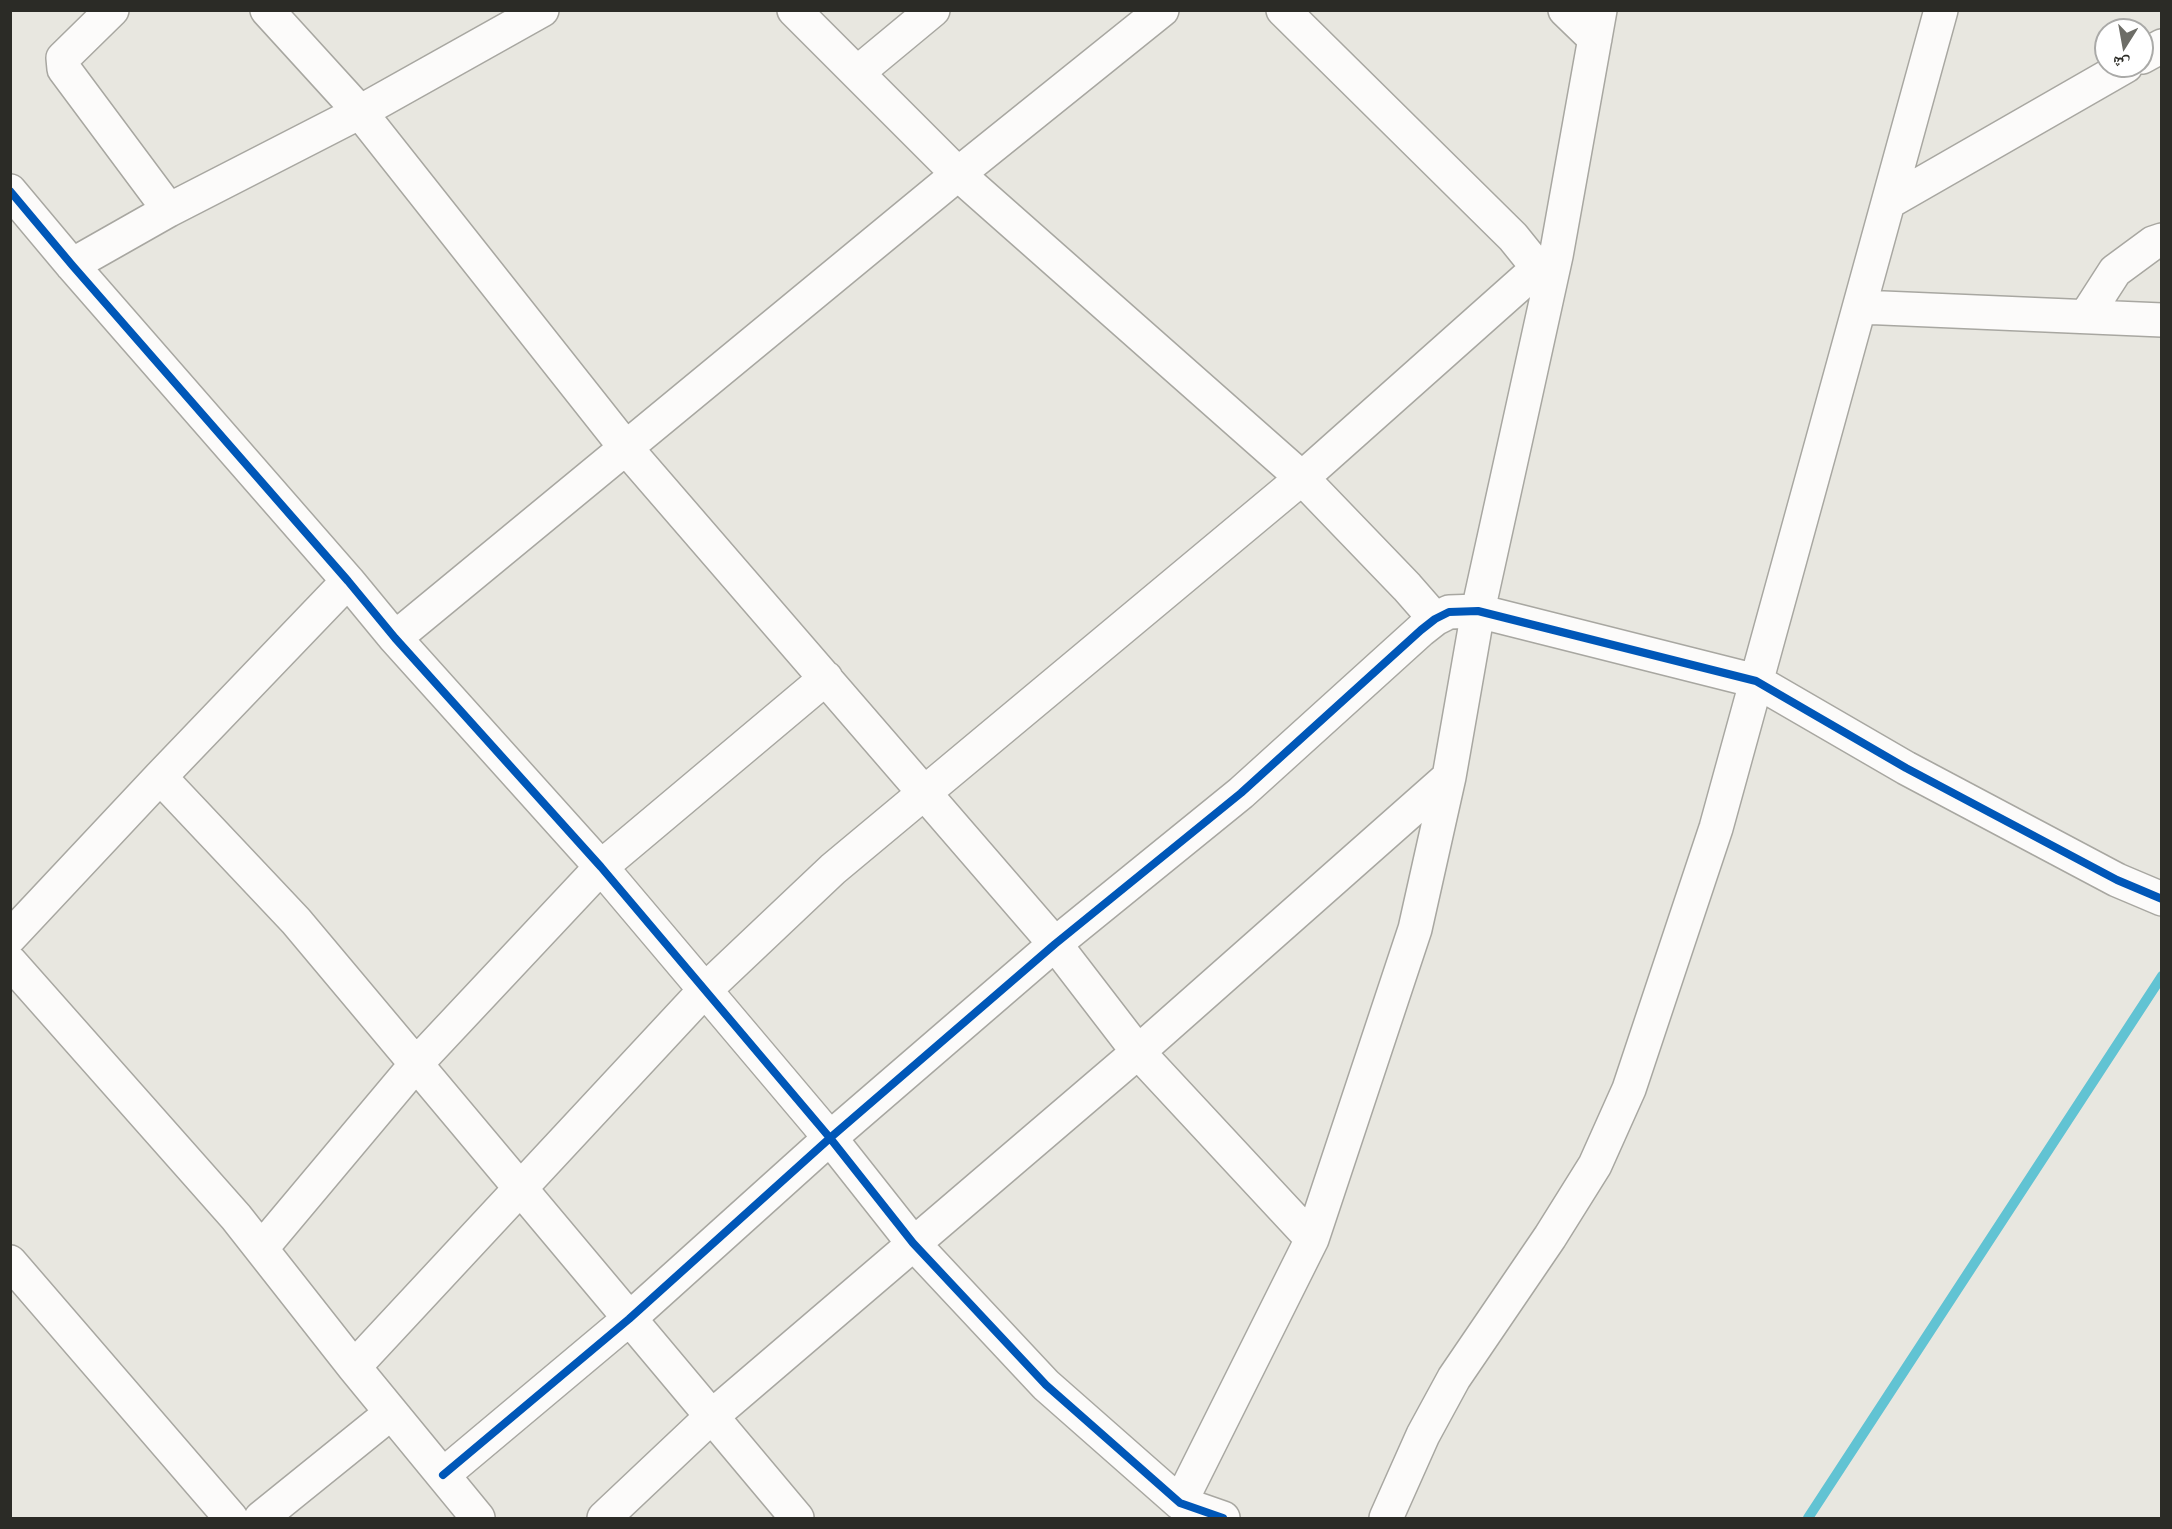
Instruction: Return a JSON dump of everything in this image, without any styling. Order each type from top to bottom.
[{"type":"street","points":[[112,10],[63,58],[64,69],[170,210]]},
{"type":"street","points":[[267,10],[360,112],[626,448],[1055,944],[1138,1052],[1312,1239]]},
{"type":"street","points":[[72,265],[170,210],[360,112],[542,10]]},
{"type":"street","points":[[794,10],[958,174],[1302,478],[1407,587],[1434,619]]},
{"type":"street","points":[[857,73],[933,10]]},
{"type":"street","points":[[395,638],[958,174],[1162,10]]},
{"type":"street","points":[[1283,10],[1513,237],[1547,262]]},
{"type":"street","points":[[1180,1503],[1312,1239],[1416,929],[1449,777],[1478,612],[1547,262],[1598,25],[1565,10]]},
{"type":"street","points":[[1386,1518],[1423,1434],[1454,1378],[1550,1237],[1595,1165],[1625,1100],[1716,828],[1941,10]]},
{"type":"street","points":[[1889,202],[2105,78]]},
{"type":"street","points":[[10,191],[395,638],[601,867],[830,1138],[913,1243],[1046,1385],[1180,1503],[1223,1518]]},
{"type":"street","points":[[2086,316],[2115,271],[2153,243],[2162,240]]},
{"type":"street","points":[[354,1367],[705,991],[833,869],[1302,478],[1547,262]]},
{"type":"street","points":[[1860,307],[2162,320]]},
{"type":"street","points":[[10,937],[348,581]]},
{"type":"street","points":[[443,1475],[629,1319],[830,1138],[1055,944],[1241,793],[1434,619],[1449,612],[1478,612],[1756,681],[1906,768],[2117,880],[2162,899]]},
{"type":"street","points":[[261,1249],[417,1064],[601,867],[826,678]]},
{"type":"street","points":[[160,777],[296,921],[796,1518]]},
{"type":"street","points":[[604,1518],[711,1417],[1138,1052],[1449,777]]},
{"type":"street","points":[[10,962],[236,1217],[354,1367],[478,1518]]},
{"type":"street","points":[[10,1262],[231,1518]]},
{"type":"street","points":[[261,1518],[391,1413]]},
{"type":"waterway","points":[[1808,1518],[2162,976]]},
{"type":"cycle path","points":[[10,191],[395,638],[601,867],[830,1138],[913,1243],[1046,1385],[1180,1503],[1223,1518]]},
{"type":"cycle path","points":[[443,1475],[629,1319],[830,1138],[1055,944],[1241,793],[1421,630],[1449,612],[1478,611],[1756,681],[1906,768],[2117,880],[2162,899]]}]
